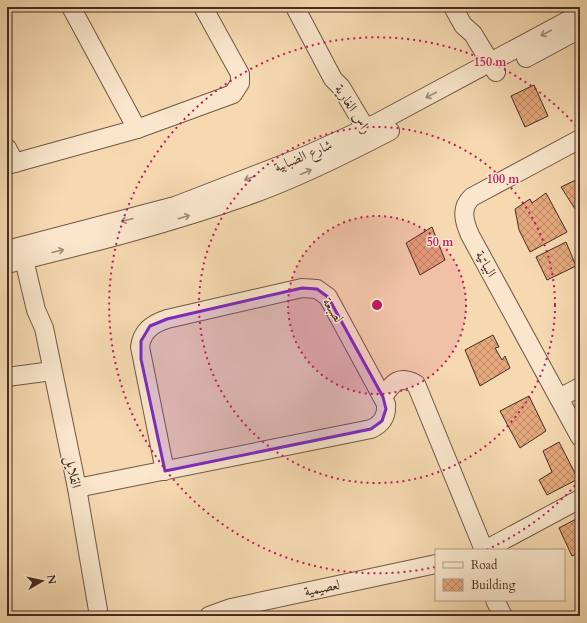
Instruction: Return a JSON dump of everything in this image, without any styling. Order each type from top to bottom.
[{"type":"street","points":[[71,7],[137,129]]},
{"type":"street","points":[[10,159],[137,129],[229,96],[239,87],[240,74],[203,7]]},
{"type":"street","name":"راس الغارية","points":[[295,7],[333,79],[334,91],[363,137]]},
{"type":"street","points":[[453,7],[463,25],[473,34],[487,72]]},
{"type":"street","name":"شارع الضبابية","points":[[487,72],[580,14]]},
{"type":"street","name":"شارع الضبابية","points":[[22,253],[165,223],[248,195],[296,176],[363,137],[487,72],[580,29]]},
{"type":"street","name":"البياتية","points":[[580,139],[484,190],[466,202],[464,207],[465,224],[470,235],[580,437]]},
{"type":"street","name":"القلايل","points":[[22,253],[36,310],[44,328],[76,488],[99,616]]},
{"type":"street","name":"لصبعة","points":[[76,488],[165,471],[371,429],[378,426],[385,415],[386,409],[383,397],[328,296],[317,289],[302,288],[167,319],[150,326],[144,334],[140,347],[165,471]]},
{"type":"street","points":[[7,377],[52,371]]},
{"type":"street","points":[[383,397],[391,384],[398,381],[407,380],[416,384],[485,549]]},
{"type":"street","points":[[559,398],[580,387]]},
{"type":"street","points":[[487,549],[580,498]]},
{"type":"street","name":"لعصيمية","points":[[209,616],[231,608],[435,564]]},
{"type":"street","points":[[496,601],[503,616]]},
{"type":"highlighted area","points":[[302,288],[317,289],[328,297],[383,397],[386,409],[382,421],[371,429],[165,471],[141,359],[141,341],[150,326],[167,319]]},
{"type":"building","points":[[534,85],[548,116],[525,127],[511,96]]},
{"type":"building","points":[[580,178],[580,211],[577,212],[561,187]]},
{"type":"building","points":[[546,193],[567,232],[530,252],[519,230],[515,209],[530,199],[532,203]]},
{"type":"building","points":[[432,227],[445,260],[420,275],[406,243]]},
{"type":"building","points":[[566,242],[576,266],[547,280],[536,257]]},
{"type":"building","points":[[493,335],[499,347],[495,348],[502,360],[505,356],[510,368],[480,386],[465,350]]},
{"type":"building","points":[[529,396],[546,431],[520,448],[500,411]]},
{"type":"building","points":[[559,442],[578,479],[547,495],[539,480],[552,472],[543,451]]},
{"type":"building","points":[[580,517],[580,552],[572,556],[559,528]]}]
